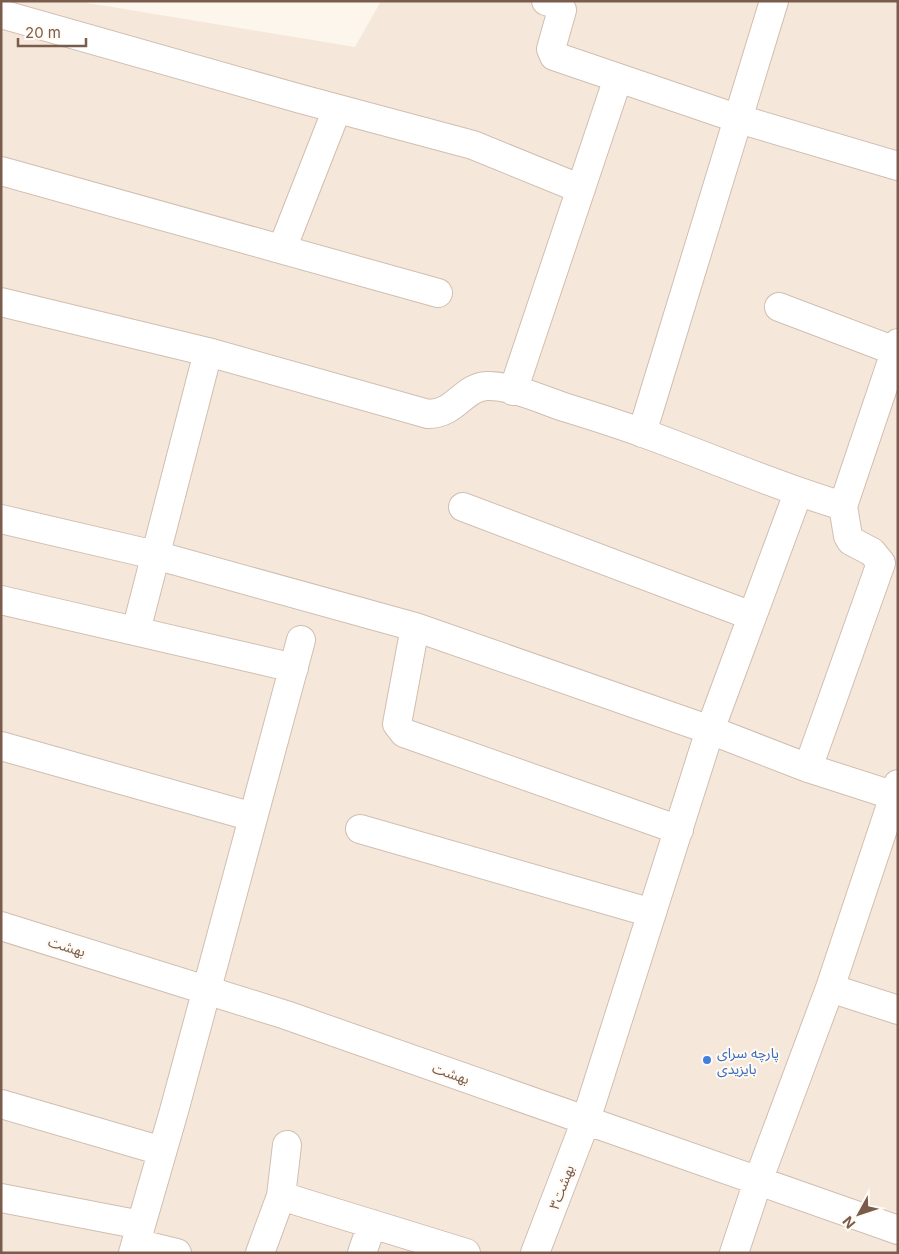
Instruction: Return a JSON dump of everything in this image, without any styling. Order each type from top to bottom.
[{"type":"street","points":[[546,1],[559,5],[562,10],[551,53],[739,119],[898,166]]},
{"type":"street","points":[[642,433],[774,1]]},
{"type":"street","points":[[1,14],[473,145],[581,189]]},
{"type":"street","points":[[513,391],[618,78]]},
{"type":"street","points":[[282,250],[338,109]]},
{"type":"street","points":[[1,171],[438,293]]},
{"type":"street","points":[[1,302],[208,352],[428,414],[439,414],[448,411],[470,391],[479,387],[488,386],[513,391],[642,433],[798,492],[843,506]]},
{"type":"street","points":[[779,307],[896,347],[843,506],[848,536],[872,552],[881,563],[808,768]]},
{"type":"street","points":[[136,631],[208,352]]},
{"type":"street","name":"بهشت۳","points":[[535,1253],[586,1120],[710,730],[798,492]]},
{"type":"street","points":[[463,507],[752,616]]},
{"type":"street","points":[[1,519],[155,555],[415,627],[710,730],[808,768],[896,792],[830,988],[758,1181],[734,1253]]},
{"type":"street","points":[[1,600],[294,668]]},
{"type":"street","points":[[415,627],[398,724],[404,733],[679,830]]},
{"type":"street","points":[[137,1240],[301,640]]},
{"type":"street","points":[[1,746],[253,817]]},
{"type":"street","points":[[360,829],[652,913]]},
{"type":"street","name":"بهشت","points":[[1,926],[286,1015],[898,1230]]},
{"type":"street","points":[[830,988],[898,1010]]},
{"type":"street","points":[[1,1104],[162,1151]]},
{"type":"street","points":[[260,1253],[281,1196],[288,1145]]},
{"type":"street","points":[[281,1196],[466,1253]]},
{"type":"street","points":[[1,1198],[177,1253]]},
{"type":"street","points":[[362,1253],[372,1224]]},
{"type":"shaded area","points":[[1,1],[76,1],[355,47],[381,1],[898,1],[898,1253],[1,1253]]},
{"type":"place","name":"پارچه سرای بایزیدی","points":[[707,1060]]}]
